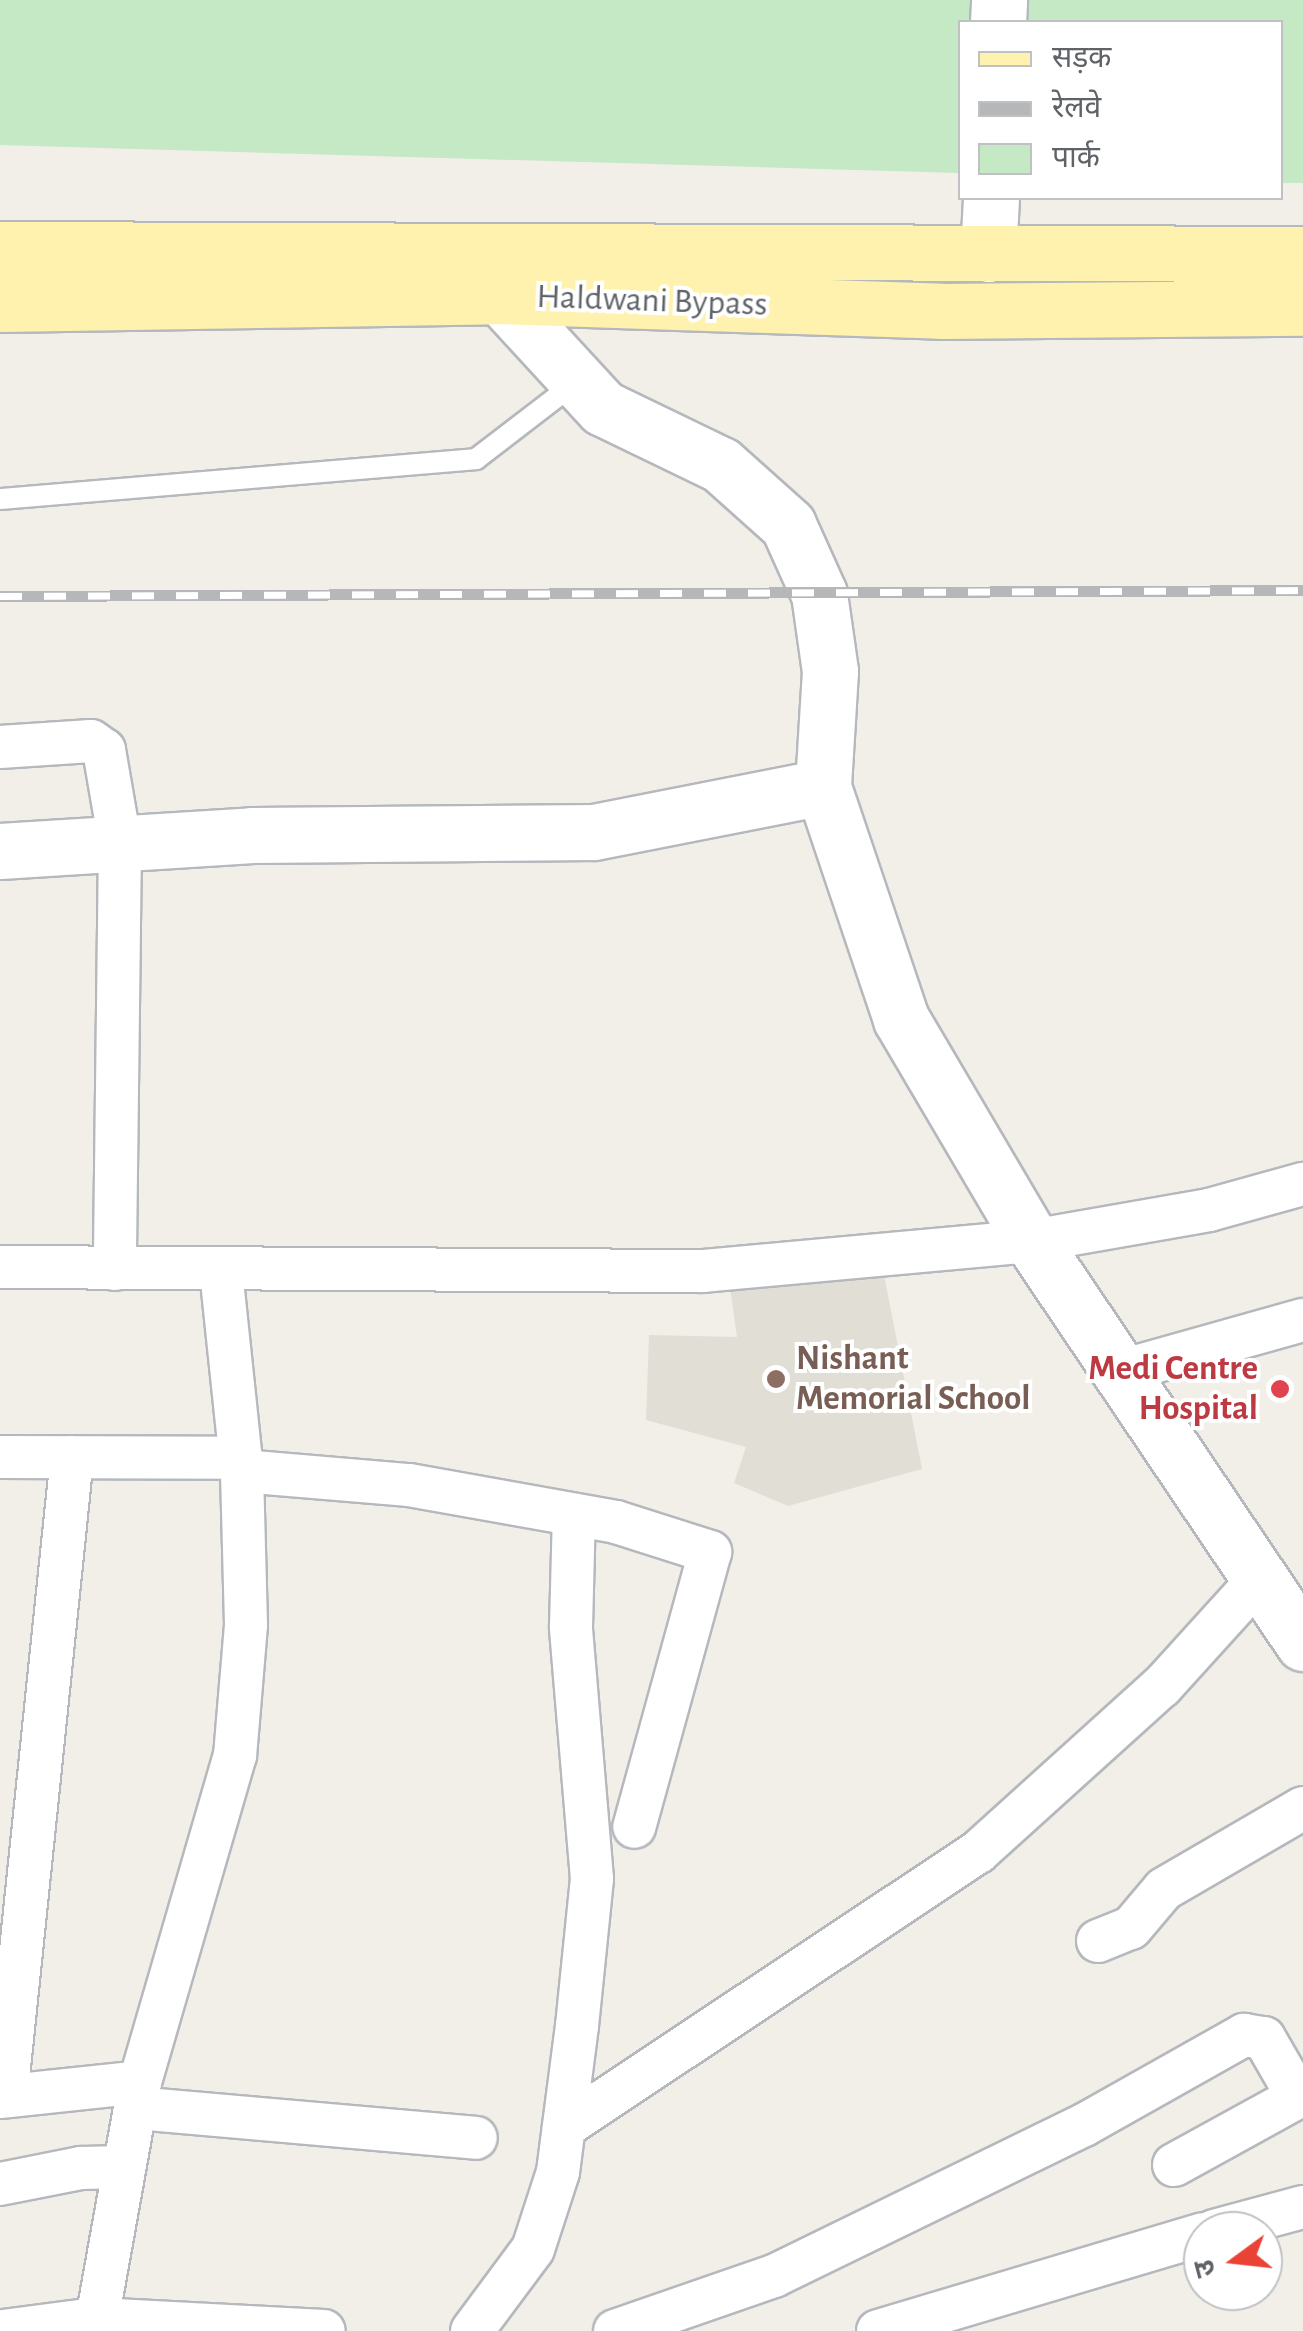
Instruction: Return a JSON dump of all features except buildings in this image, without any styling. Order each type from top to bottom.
[{"type":"main road","name":"Haldwani Bypass","points":[[0,249],[464,254],[1303,254]]},
{"type":"main road","name":"Haldwani Bypass","points":[[0,304],[496,296],[941,310],[1303,308]]},
{"type":"street","points":[[988,254],[990,200]]},
{"type":"street","points":[[464,254],[496,296],[603,408],[722,465],[788,525],[819,594],[830,670],[823,786],[901,1019],[1032,1241],[1303,1643]]},
{"type":"street","points":[[0,747],[99,743],[120,843],[115,1269]]},
{"type":"street","points":[[0,851],[120,843],[594,832],[823,786]]},
{"type":"street","points":[[0,1267],[221,1272],[703,1272],[1032,1241],[1208,1210],[1303,1184]]},
{"type":"street","points":[[95,2325],[137,2095],[235,1756],[246,1626],[242,1465],[221,1272]]},
{"type":"street","points":[[1121,1371],[1303,1320]]},
{"type":"street","points":[[0,1457],[242,1465],[409,1485],[574,1515],[710,1552],[634,1827]]},
{"type":"street","points":[[72,1458],[3,2097],[137,2095],[476,2138]]},
{"type":"street","points":[[472,2331],[533,2249],[558,2172],[564,2128],[592,1879],[571,1628],[574,1515]]},
{"type":"street","points":[[564,2128],[978,1852],[1162,1686],[1260,1578]]},
{"type":"street","points":[[1098,1941],[1131,1928],[1164,1889],[1303,1808]]},
{"type":"street","points":[[615,2331],[774,2276],[1084,2125],[1244,2035],[1264,2038],[1301,2096],[1174,2165]]},
{"type":"street","points":[[0,2184],[82,2168],[124,2168]]},
{"type":"street","points":[[878,2331],[1183,2240]]},
{"type":"street","points":[[3,2331],[95,2325],[324,2331]]},
{"type":"lane","points":[[0,499],[476,459],[575,383]]},
{"type":"shaded area","name":"Nishant Memorial School","points":[[884,1275],[922,1469],[788,1506],[734,1483],[746,1447],[646,1420],[649,1335],[737,1337],[729,1281]]},
{"type":"green space","points":[[0,0],[1303,0],[1303,183],[1283,183],[1283,20],[958,20],[958,173],[0,145]]},
{"type":"railway","points":[[0,596],[1303,590]]},
{"type":"place","name":"Nishant Memorial School","points":[[776,1379]]},
{"type":"place","name":"Medi Centre Hospital","points":[[1280,1389]]}]
